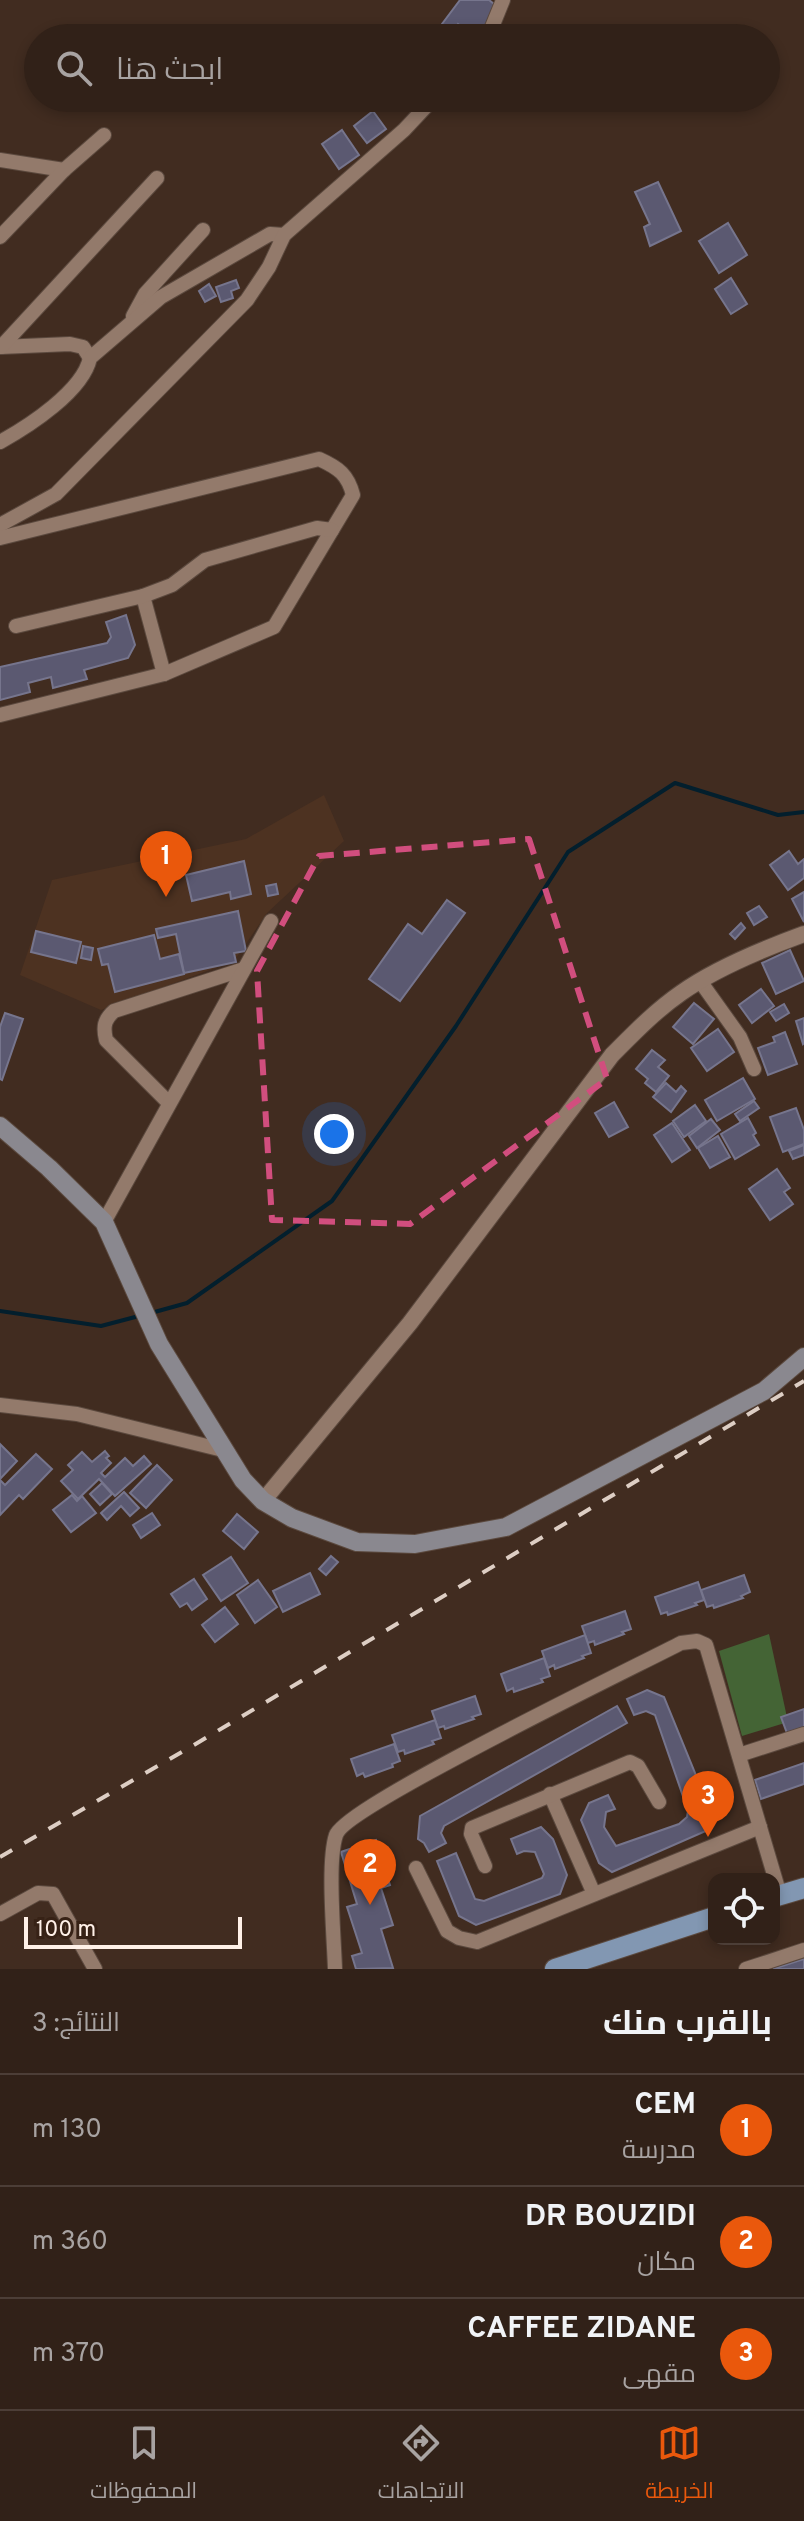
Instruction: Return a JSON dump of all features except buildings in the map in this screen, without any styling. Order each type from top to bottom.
[{"type":"main road","points":[[0,1126],[104,1222],[159,1344],[243,1480],[263,1501],[292,1518],[357,1542],[415,1544],[506,1527],[764,1391],[804,1357]]},
{"type":"main road","points":[[780,1895],[804,1888]]},
{"type":"main road","points":[[555,1969],[708,1919]]},
{"type":"street","points":[[492,24],[503,0]]},
{"type":"street","points":[[0,525],[56,494],[247,300],[269,267],[284,235],[421,112]]},
{"type":"street","points":[[0,237],[64,170],[104,135]]},
{"type":"street","points":[[0,160],[64,170]]},
{"type":"street","points":[[0,347],[157,178]]},
{"type":"street","points":[[130,323],[145,294],[203,230]]},
{"type":"street","points":[[0,442],[60,401],[87,370],[90,358],[161,297],[270,234],[284,235]]},
{"type":"street","points":[[0,347],[70,344],[83,347],[90,358]]},
{"type":"street","points":[[0,538],[319,459],[338,467],[349,481],[353,495],[274,627],[164,674],[0,715]]},
{"type":"street","points":[[16,626],[143,596],[172,585],[205,560],[317,528],[332,530]]},
{"type":"street","points":[[143,596],[164,674]]},
{"type":"street","points":[[104,1222],[271,921]]},
{"type":"street","points":[[263,1501],[410,1323],[612,1055],[647,1019],[700,981],[804,934]]},
{"type":"street","points":[[169,1103],[106,1040],[103,1028],[107,1017],[114,1011],[244,969]]},
{"type":"street","points":[[700,981],[740,1037],[754,1069]]},
{"type":"street","points":[[0,1405],[77,1414],[223,1450]]},
{"type":"street","points":[[335,1969],[333,1852],[337,1832],[356,1815],[400,1787],[681,1643],[697,1641],[706,1645],[771,1873]]},
{"type":"street","points":[[739,1755],[804,1734]]},
{"type":"street","points":[[485,1866],[471,1834],[472,1828],[630,1762],[638,1766],[659,1802]]},
{"type":"street","points":[[550,1794],[594,1894]]},
{"type":"street","points":[[416,1868],[447,1931],[459,1938],[477,1942],[760,1827]]},
{"type":"street","points":[[0,1914],[38,1893],[53,1894],[95,1969]]},
{"type":"street","points":[[746,1969],[804,1950]]},
{"type":"highlighted area","points":[[529,839],[607,1079],[410,1224],[272,1220],[257,971],[319,856]]},
{"type":"shaded area","points":[[324,795],[344,841],[267,913],[234,961],[101,1010],[20,975],[52,880],[246,839]]},
{"type":"green space","points":[[769,1634],[788,1722],[742,1736],[719,1651]]},
{"type":"waterway","points":[[151,1313],[187,1303],[332,1201],[456,1026],[568,852],[675,783],[778,815],[804,812]]},
{"type":"waterway","points":[[0,1311],[101,1326],[139,1316]]},
{"type":"railway","points":[[0,1857],[199,1742],[804,1381]]},
{"type":"place","name":"CEM","points":[[166,897]]},
{"type":"place","name":"CAFFEE ZIDANE","points":[[708,1837]]},
{"type":"place","name":"DR BOUZIDI","points":[[370,1905]]}]
